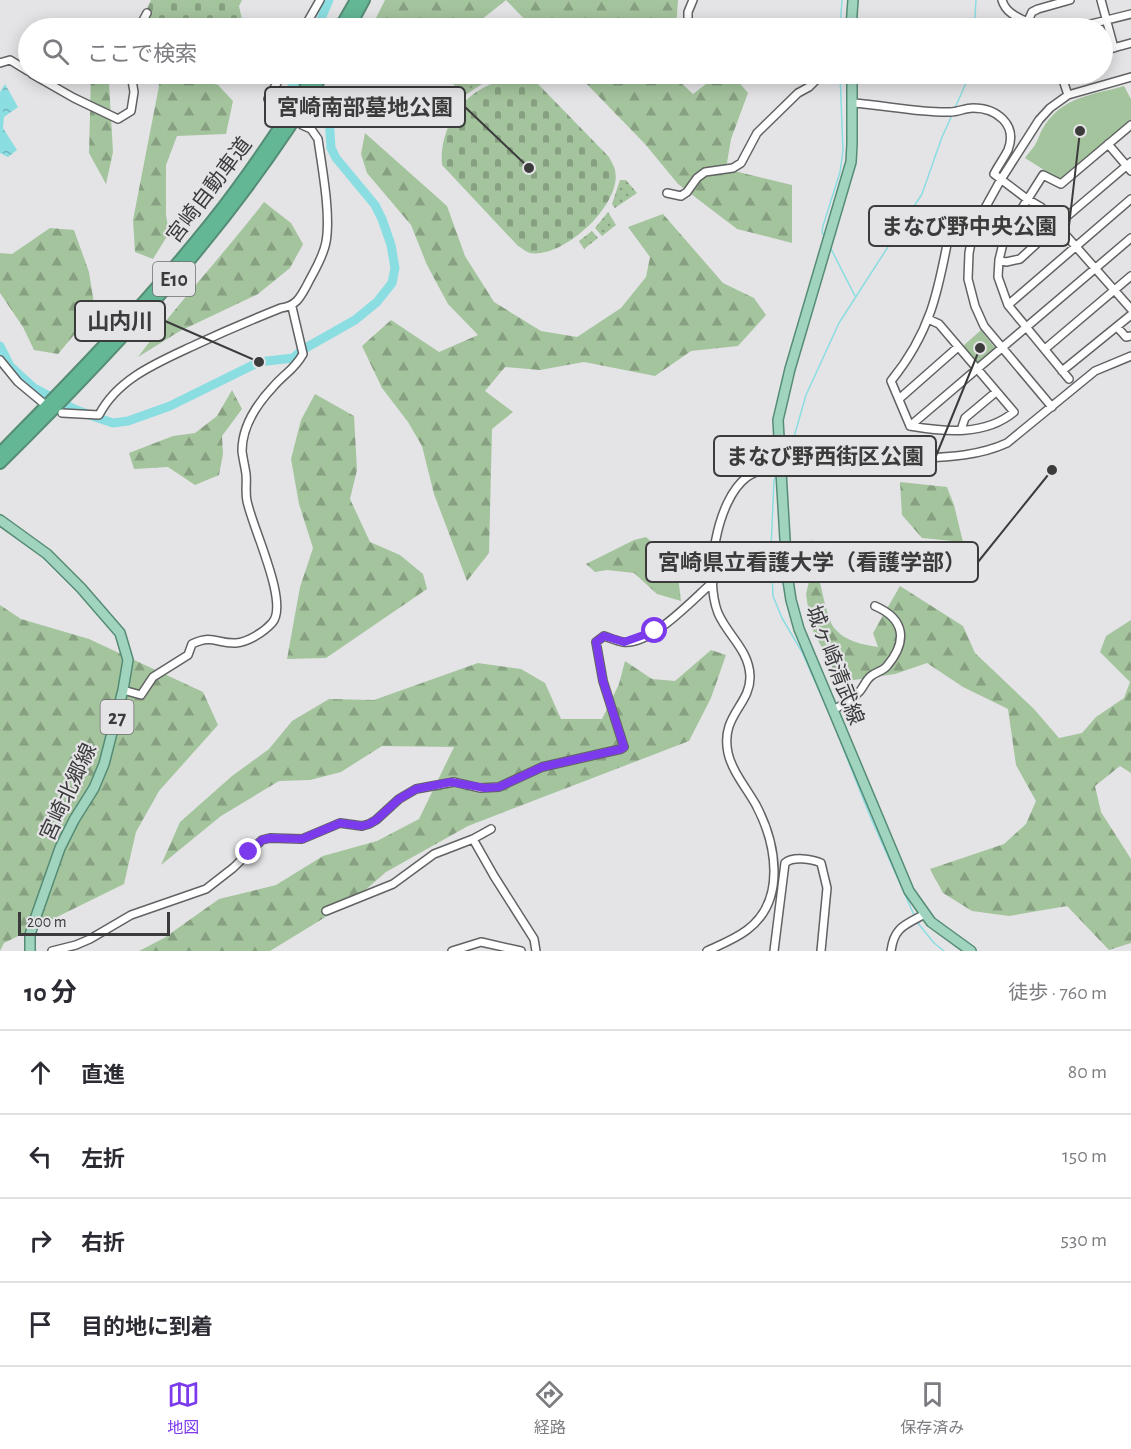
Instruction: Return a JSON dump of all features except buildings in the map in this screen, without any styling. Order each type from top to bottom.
[{"type":"highway","points":[[348,18],[362,1]]},
{"type":"highway","points":[[354,18],[362,1]]},
{"type":"highway","name":"宮崎自動車道","points":[[0,453],[96,355],[177,263],[253,166],[307,84]]},
{"type":"highway","name":"宮崎自動車道","points":[[0,463],[77,386],[184,267],[256,174],[315,84]]},
{"type":"main road","points":[[852,18],[853,0]]},
{"type":"main road","name":"城ヶ崎清武線","points":[[852,84],[851,162],[778,420],[787,574],[799,629],[909,891],[925,914],[939,928],[970,951]]},
{"type":"main road","name":"宮崎北郷線","points":[[0,520],[64,569],[120,633],[128,660],[123,690],[104,764],[94,788],[60,848],[30,935],[31,951]]},
{"type":"street","points":[[310,18],[320,0]]},
{"type":"street","points":[[688,18],[693,0]]},
{"type":"street","points":[[1002,0],[1010,14],[1020,18]]},
{"type":"street","points":[[1029,18],[1032,12],[1038,9],[1070,0]]},
{"type":"street","points":[[1101,0],[1106,18]]},
{"type":"street","points":[[144,18],[147,13]]},
{"type":"street","points":[[1113,18],[1131,14]]},
{"type":"street","points":[[1113,44],[1114,48],[1131,44]]},
{"type":"street","points":[[0,63],[10,60],[18,65]]},
{"type":"street","points":[[1113,83],[1131,78]]},
{"type":"street","points":[[49,84],[118,119],[131,111],[134,92],[133,84]]},
{"type":"street","points":[[276,84],[268,99],[272,107],[283,113]]},
{"type":"street","points":[[668,193],[681,196],[705,172],[733,168],[741,163],[758,133],[798,93],[812,84]]},
{"type":"street","points":[[1064,84],[1068,95]]},
{"type":"street","points":[[1052,407],[984,326],[971,295],[968,279],[969,253],[974,228],[1000,181],[1039,120],[1050,108],[1068,95],[1109,84]]},
{"type":"street","points":[[852,103],[952,112],[975,108],[999,114],[1007,124],[1009,138],[1008,149],[994,174],[1027,200],[1041,207],[1131,309]]},
{"type":"street","points":[[62,413],[99,415],[106,401],[147,368],[227,330],[281,308],[292,307],[300,298],[319,264],[326,242],[327,216],[318,139],[311,129],[302,125]]},
{"type":"street","points":[[1069,379],[1008,305],[999,277],[999,260],[1005,235],[1043,175],[1061,184],[1131,125]]},
{"type":"street","points":[[999,260],[1006,262],[1020,259],[1058,224],[1130,166],[1108,144]]},
{"type":"street","points":[[1008,305],[1131,199]]},
{"type":"street","points":[[910,426],[891,381],[918,344],[928,320],[941,277],[949,234],[965,225],[974,228]]},
{"type":"street","points":[[910,426],[1131,238]]},
{"type":"street","points":[[1045,350],[1131,276]]},
{"type":"street","points":[[123,690],[141,695],[153,677],[188,655],[192,644],[209,638],[237,643],[268,627],[276,616],[277,604],[271,574],[247,500],[242,454],[244,435],[251,416],[271,388],[292,371],[303,354],[292,307]]},
{"type":"street","points":[[1062,371],[1131,315]]},
{"type":"street","points":[[910,426],[982,430],[1003,422],[1014,412],[939,324],[928,320]]},
{"type":"street","points":[[1117,327],[1126,337],[1131,336]]},
{"type":"street","points":[[898,399],[958,347]]},
{"type":"street","points":[[707,951],[741,934],[762,915],[769,900],[774,864],[767,828],[729,754],[728,730],[734,712],[748,689],[750,673],[744,652],[725,627],[717,611],[713,582],[718,528],[728,500],[740,483],[749,475],[780,465],[961,456],[990,451],[1007,444],[1095,371],[1131,356]]},
{"type":"street","points":[[0,360],[18,382],[42,402]]},
{"type":"street","points":[[961,429],[965,418],[996,392]]},
{"type":"street","points":[[52,951],[90,939],[131,915],[206,890],[262,840],[302,839],[340,823],[362,826],[369,824],[408,793],[418,788],[434,787],[451,782],[485,788],[499,787],[542,767],[621,749],[624,747],[603,681],[596,642],[604,636],[624,642],[655,631],[667,624],[684,606],[713,582]]},
{"type":"street","points":[[833,710],[846,703],[859,692],[871,676],[886,667],[898,648],[901,638],[898,624],[888,612],[875,606]]},
{"type":"street","points":[[326,911],[393,884],[434,854],[491,830]]},
{"type":"street","points":[[473,839],[534,939],[536,951]]},
{"type":"street","points":[[774,951],[785,863],[792,859],[821,863],[827,888],[821,951]]},
{"type":"street","points":[[891,951],[898,929],[925,914]]},
{"type":"street","points":[[452,951],[481,942],[521,951]]},
{"type":"green space","points":[[151,0],[242,0],[239,6],[242,18],[150,18],[146,11]]},
{"type":"green space","points":[[385,0],[506,0],[484,18],[376,18]]},
{"type":"green space","points":[[506,0],[678,0],[677,18],[523,18]]},
{"type":"green space","points":[[91,84],[109,84],[113,152],[106,184],[89,153]]},
{"type":"green space","points":[[159,84],[214,84],[218,85],[233,101],[226,134],[177,136],[166,165],[166,215],[169,233],[153,259],[135,252],[133,220]]},
{"type":"green space","points":[[453,84],[482,84],[464,96]]},
{"type":"green space","points":[[538,84],[609,157],[615,170],[615,184],[610,198],[588,227],[574,238],[543,253],[530,253],[518,246],[442,165],[444,141],[453,118],[468,98],[489,85]]},
{"type":"green space","points":[[587,84],[682,84],[693,94],[706,84],[740,84],[748,93],[731,139],[726,169],[792,185],[792,243],[737,229],[678,184],[645,144]]},
{"type":"green space","points":[[1124,86],[1131,99],[1131,123],[1067,178],[1060,180],[1025,158],[1045,124],[1059,109],[1086,96]]},
{"type":"green space","points":[[365,133],[447,206],[465,256],[494,302],[541,331],[577,337],[621,308],[646,277],[650,257],[628,227],[663,214],[723,283],[754,298],[766,315],[738,346],[691,351],[655,376],[584,362],[540,370],[505,367],[485,391],[513,412],[492,429],[489,553],[467,581],[434,494],[422,446],[408,422],[382,388],[362,346],[391,320],[439,352],[478,335],[448,304],[427,265],[411,225],[367,173],[361,154]]},
{"type":"green space","points":[[620,180],[626,180],[637,193],[615,208],[612,204]]},
{"type":"green space","points":[[264,202],[291,223],[303,244],[290,268],[258,294],[180,331],[138,357],[169,317]]},
{"type":"green space","points":[[608,212],[616,225],[602,236],[595,228]]},
{"type":"green space","points":[[50,228],[74,230],[89,272],[95,310],[58,354],[34,350],[23,327],[0,293],[0,253],[12,254]]},
{"type":"green space","points":[[592,231],[598,238],[584,249],[579,241]]},
{"type":"green space","points":[[981,330],[996,349],[978,363],[963,346]]},
{"type":"green space","points":[[232,390],[242,409],[222,436],[223,454],[219,475],[195,485],[168,467],[134,469],[129,453],[173,436],[195,433],[217,416]]},
{"type":"green space","points":[[315,394],[354,416],[357,470],[350,499],[370,542],[400,555],[423,574],[427,589],[326,658],[287,659],[300,587],[313,548],[299,504],[291,459],[301,420]]},
{"type":"green space","points":[[900,482],[947,487],[963,542],[922,538],[902,515]]},
{"type":"green space","points":[[646,537],[662,552],[678,576],[681,601],[657,594],[634,573],[607,570],[595,572],[586,564],[634,540]]},
{"type":"green space","points":[[812,538],[831,623],[844,637],[878,647],[873,633],[900,586],[963,626],[975,653],[1034,709],[1059,738],[1082,733],[1096,717],[1124,698],[1130,682],[1100,652],[1106,636],[1131,620],[1131,773],[1120,766],[1095,786],[1101,812],[1131,859],[1131,943],[1109,950],[1067,906],[1009,916],[972,911],[943,893],[930,869],[1004,844],[1026,824],[1036,801],[1016,765],[1008,709],[963,687],[927,663],[895,674],[840,682],[811,627],[806,594],[811,573]]},
{"type":"green space","points":[[0,605],[21,619],[89,639],[203,692],[218,725],[159,791],[136,832],[124,884],[4,943],[0,951]]},
{"type":"green space","points":[[711,650],[726,655],[711,698],[689,741],[468,826],[386,872],[355,899],[270,951],[139,951],[164,938],[219,899],[276,885],[323,856],[377,841],[419,819],[454,747],[382,746],[341,772],[310,780],[279,781],[221,816],[161,865],[180,822],[232,776],[269,749],[292,721],[329,699],[374,700],[478,663],[521,669],[545,683],[561,719],[602,719],[619,684],[625,661],[652,679],[675,681]]},
{"type":"water","points":[[5,84],[18,107],[4,117],[3,128],[17,150],[8,157],[0,153],[0,92]]},
{"type":"waterway","points":[[321,18],[329,0]]},
{"type":"waterway","points":[[841,18],[842,0]]},
{"type":"waterway","points":[[975,18],[976,0]]},
{"type":"waterway","points":[[0,346],[10,366],[34,388],[74,409],[113,423],[128,421],[170,406],[259,362],[293,358],[302,350],[355,320],[377,302],[392,283],[395,268],[391,245],[382,219],[375,205],[336,158],[331,148],[329,115],[292,84]]},
{"type":"waterway","points":[[825,237],[822,232],[823,226],[840,172],[843,151],[840,84]]},
{"type":"waterway","points":[[955,108],[966,84]]},
{"type":"waterway","points":[[784,459],[794,437],[806,395],[839,323],[922,194],[952,115]]},
{"type":"waterway","points":[[830,247],[855,296]]},
{"type":"waterway","points":[[777,474],[774,480],[771,549],[773,596],[782,618],[802,652],[828,711]]},
{"type":"waterway","points":[[830,715],[870,816],[914,915]]},
{"type":"waterway","points":[[917,922],[934,943],[944,951]]},
{"type":"place","name":"まなび野中央公園","points":[[1080,131]]},
{"type":"place","name":"宮崎南部墓地公園","points":[[529,168]]},
{"type":"place","name":"まなび野西街区公園","points":[[980,348]]},
{"type":"place","name":"山内川","points":[[259,362]]},
{"type":"place","name":"宮崎県立看護大学（看護学部）","points":[[1052,470]]},
{"type":"route","points":[[249,852],[262,840],[270,838],[302,839],[340,823],[362,826],[373,823],[399,799],[416,789],[451,782],[480,788],[494,788],[510,783],[542,767],[621,749],[624,747],[603,681],[596,642],[604,636],[624,642],[655,631]]}]
